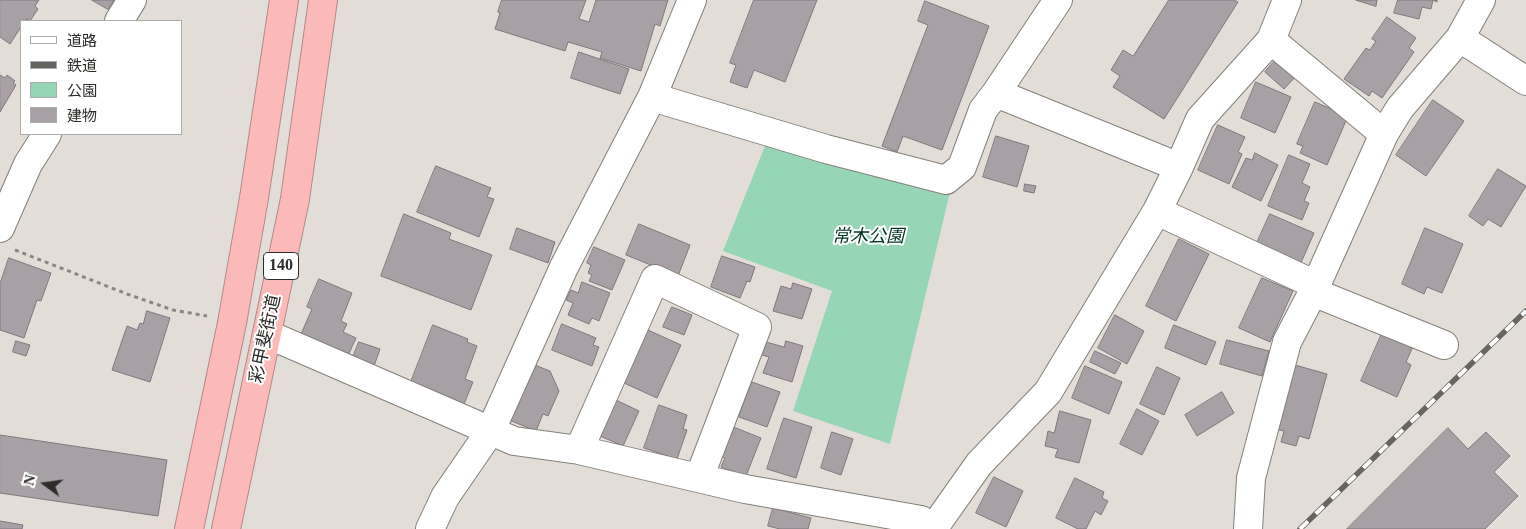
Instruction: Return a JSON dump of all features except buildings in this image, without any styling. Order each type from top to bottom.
[{"type":"highway","name":"彩甲斐街道","points":[[189,529],[232,323],[254,198],[284,0]]},
{"type":"highway","name":"彩甲斐街道","points":[[226,529],[294,199],[323,0]]},
{"type":"street","points":[[120,20],[132,0]]},
{"type":"street","points":[[430,529],[445,498],[491,430],[564,267],[652,97],[692,0]]},
{"type":"street","points":[[652,97],[826,149],[946,180],[962,167],[982,110],[996,93],[1058,0]]},
{"type":"street","points":[[267,334],[514,441],[579,450],[745,489],[921,520],[934,529],[979,464],[1048,392],[1157,211],[1200,119],[1271,40],[1287,0]]},
{"type":"street","points":[[1248,529],[1251,478],[1287,342],[1315,288],[1384,134],[1400,108],[1460,38],[1481,0]]},
{"type":"street","points":[[1460,38],[1526,81]]},
{"type":"street","points":[[1271,40],[1384,134]]},
{"type":"street","points":[[996,93],[1179,167]]},
{"type":"street","points":[[4,238],[28,164],[46,135]]},
{"type":"street","points":[[1157,211],[1315,288],[1444,345]]},
{"type":"street","points":[[579,450],[655,279],[757,326],[699,478]]},
{"type":"path","points":[[4,238],[136,297],[173,310],[232,323]]},
{"type":"green space","name":"常木公園","points":[[767,141],[950,192],[890,444],[793,411],[832,291],[723,251]]},
{"type":"railway","points":[[1300,529],[1526,311]]}]
